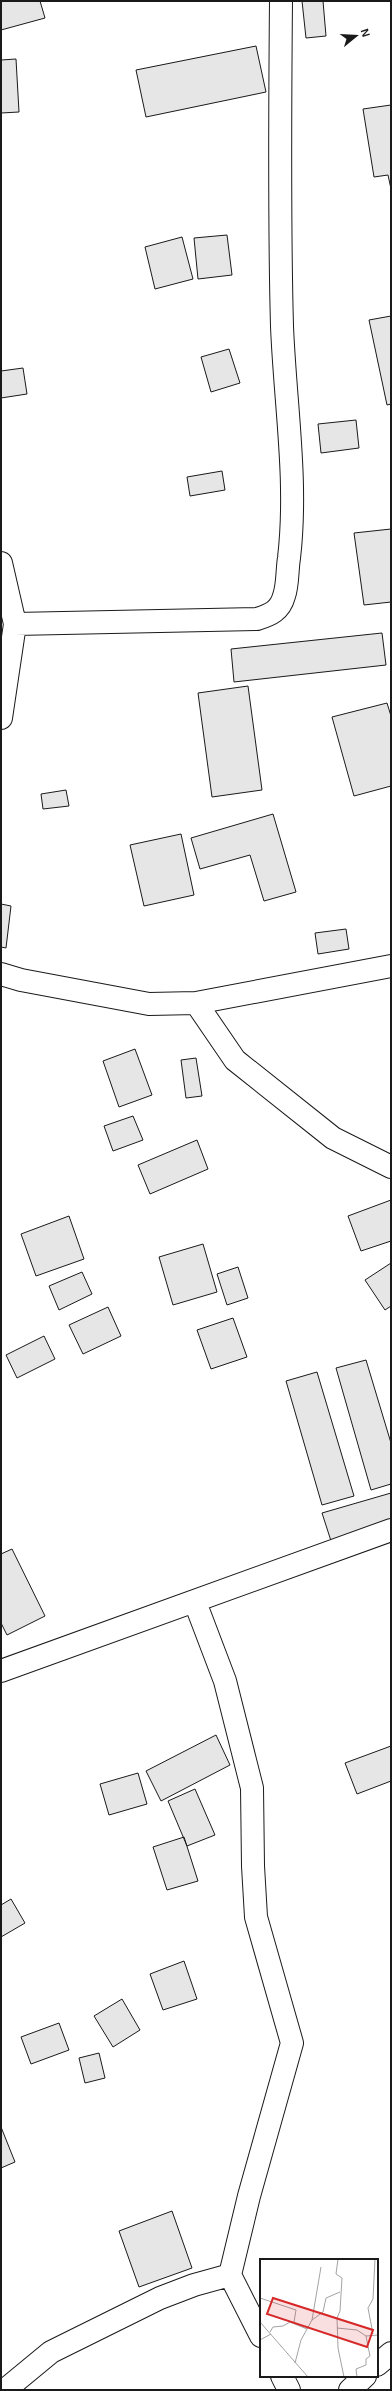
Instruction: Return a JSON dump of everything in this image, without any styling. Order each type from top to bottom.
[{"type":"street","points":[[15,624],[257,619],[278,610],[284,596],[291,543],[293,496],[282,327],[279,97],[280,1]]},
{"type":"street","points":[[1,563],[15,624],[1,718]]},
{"type":"street","points":[[1,974],[21,980],[149,1004],[196,1003],[391,966]]},
{"type":"street","points":[[196,1003],[235,1060],[333,1138],[391,1167]]},
{"type":"street","points":[[1,1671],[195,1602],[347,1544],[391,1530]]},
{"type":"street","points":[[195,1602],[225,1681],[252,1788],[253,1866],[256,1917],[292,2043],[263,2145],[230,2275],[260,2334]]},
{"type":"street","points":[[5,2390],[51,2352],[160,2298],[194,2285],[230,2275]]},
{"type":"street","points":[[378,2364],[391,2353]]},
{"type":"street","points":[[282,2377],[289,2390]]},
{"type":"street","points":[[350,2390],[364,2377]]},
{"type":"building","points":[[1,1],[40,1],[45,18],[1,30]]},
{"type":"building","points":[[302,1],[323,1],[326,36],[306,38]]},
{"type":"building","points":[[256,46],[266,92],[146,117],[136,70]]},
{"type":"building","points":[[16,59],[19,112],[1,113],[1,60]]},
{"type":"building","points":[[391,105],[391,189],[388,175],[374,177],[363,109]]},
{"type":"building","points":[[227,235],[232,275],[198,279],[194,238]]},
{"type":"building","points":[[182,237],[193,279],[155,289],[145,247]]},
{"type":"building","points":[[391,316],[391,404],[387,405],[369,320]]},
{"type":"building","points":[[229,349],[240,383],[211,392],[201,357]]},
{"type":"building","points":[[23,368],[27,394],[1,398],[1,371]]},
{"type":"building","points":[[356,420],[359,448],[321,453],[318,424]]},
{"type":"building","points":[[222,471],[225,490],[190,496],[187,477]]},
{"type":"building","points":[[391,529],[391,602],[364,605],[354,533]]},
{"type":"building","points":[[382,633],[386,665],[234,682],[231,649]]},
{"type":"building","points":[[248,686],[262,790],[212,797],[198,693]]},
{"type":"building","points":[[387,703],[391,716],[391,786],[354,796],[332,717]]},
{"type":"building","points":[[66,790],[69,806],[43,809],[41,794]]},
{"type":"building","points":[[273,814],[296,892],[264,901],[250,855],[200,869],[191,838]]},
{"type":"building","points":[[181,834],[194,895],[144,906],[130,845]]},
{"type":"building","points":[[1,904],[11,906],[6,948],[1,947]]},
{"type":"building","points":[[346,929],[349,949],[318,954],[315,933]]},
{"type":"building","points":[[135,1049],[152,1095],[119,1107],[103,1061]]},
{"type":"building","points":[[196,1058],[202,1096],[186,1098],[181,1060]]},
{"type":"building","points":[[133,1116],[143,1140],[113,1151],[104,1126]]},
{"type":"building","points":[[197,1140],[208,1169],[150,1194],[138,1165]]},
{"type":"building","points":[[391,1200],[391,1241],[361,1251],[348,1216]]},
{"type":"building","points":[[69,1216],[84,1259],[36,1276],[21,1234]]},
{"type":"building","points":[[203,1244],[217,1292],[173,1305],[159,1257]]},
{"type":"building","points":[[391,1263],[391,1306],[385,1310],[365,1280]]},
{"type":"building","points":[[238,1267],[248,1298],[227,1305],[217,1274]]},
{"type":"building","points":[[82,1272],[92,1294],[59,1310],[49,1286]]},
{"type":"building","points":[[108,1307],[121,1336],[83,1354],[69,1325]]},
{"type":"building","points":[[233,1318],[247,1357],[211,1369],[197,1330]]},
{"type":"building","points":[[44,1336],[55,1359],[17,1378],[6,1355]]},
{"type":"building","points":[[366,1360],[391,1443],[391,1484],[371,1490],[336,1368]]},
{"type":"building","points":[[317,1372],[354,1496],[322,1505],[286,1381]]},
{"type":"building","points":[[391,1493],[391,1526],[332,1544],[322,1513]]},
{"type":"building","points":[[12,1549],[45,1616],[7,1635],[1,1623],[1,1554]]},
{"type":"building","points":[[216,1735],[230,1765],[161,1801],[146,1771]]},
{"type":"building","points":[[391,1746],[391,1781],[357,1794],[345,1763]]},
{"type":"building","points":[[138,1773],[147,1804],[109,1815],[100,1784]]},
{"type":"building","points":[[195,1789],[215,1835],[187,1846],[168,1801]]},
{"type":"building","points":[[184,1837],[198,1881],[167,1890],[153,1847]]},
{"type":"building","points":[[11,1899],[25,1923],[1,1937],[1,1905]]},
{"type":"building","points":[[184,1961],[197,1999],[163,2010],[150,1974]]},
{"type":"building","points":[[122,1999],[140,2030],[113,2047],[94,2016]]},
{"type":"building","points":[[59,2023],[69,2050],[31,2064],[21,2037]]},
{"type":"building","points":[[99,2053],[105,2078],[85,2083],[79,2058]]},
{"type":"building","points":[[1,2127],[15,2162],[1,2168]]},
{"type":"building","points":[[172,2211],[192,2268],[139,2287],[119,2231]]}]
